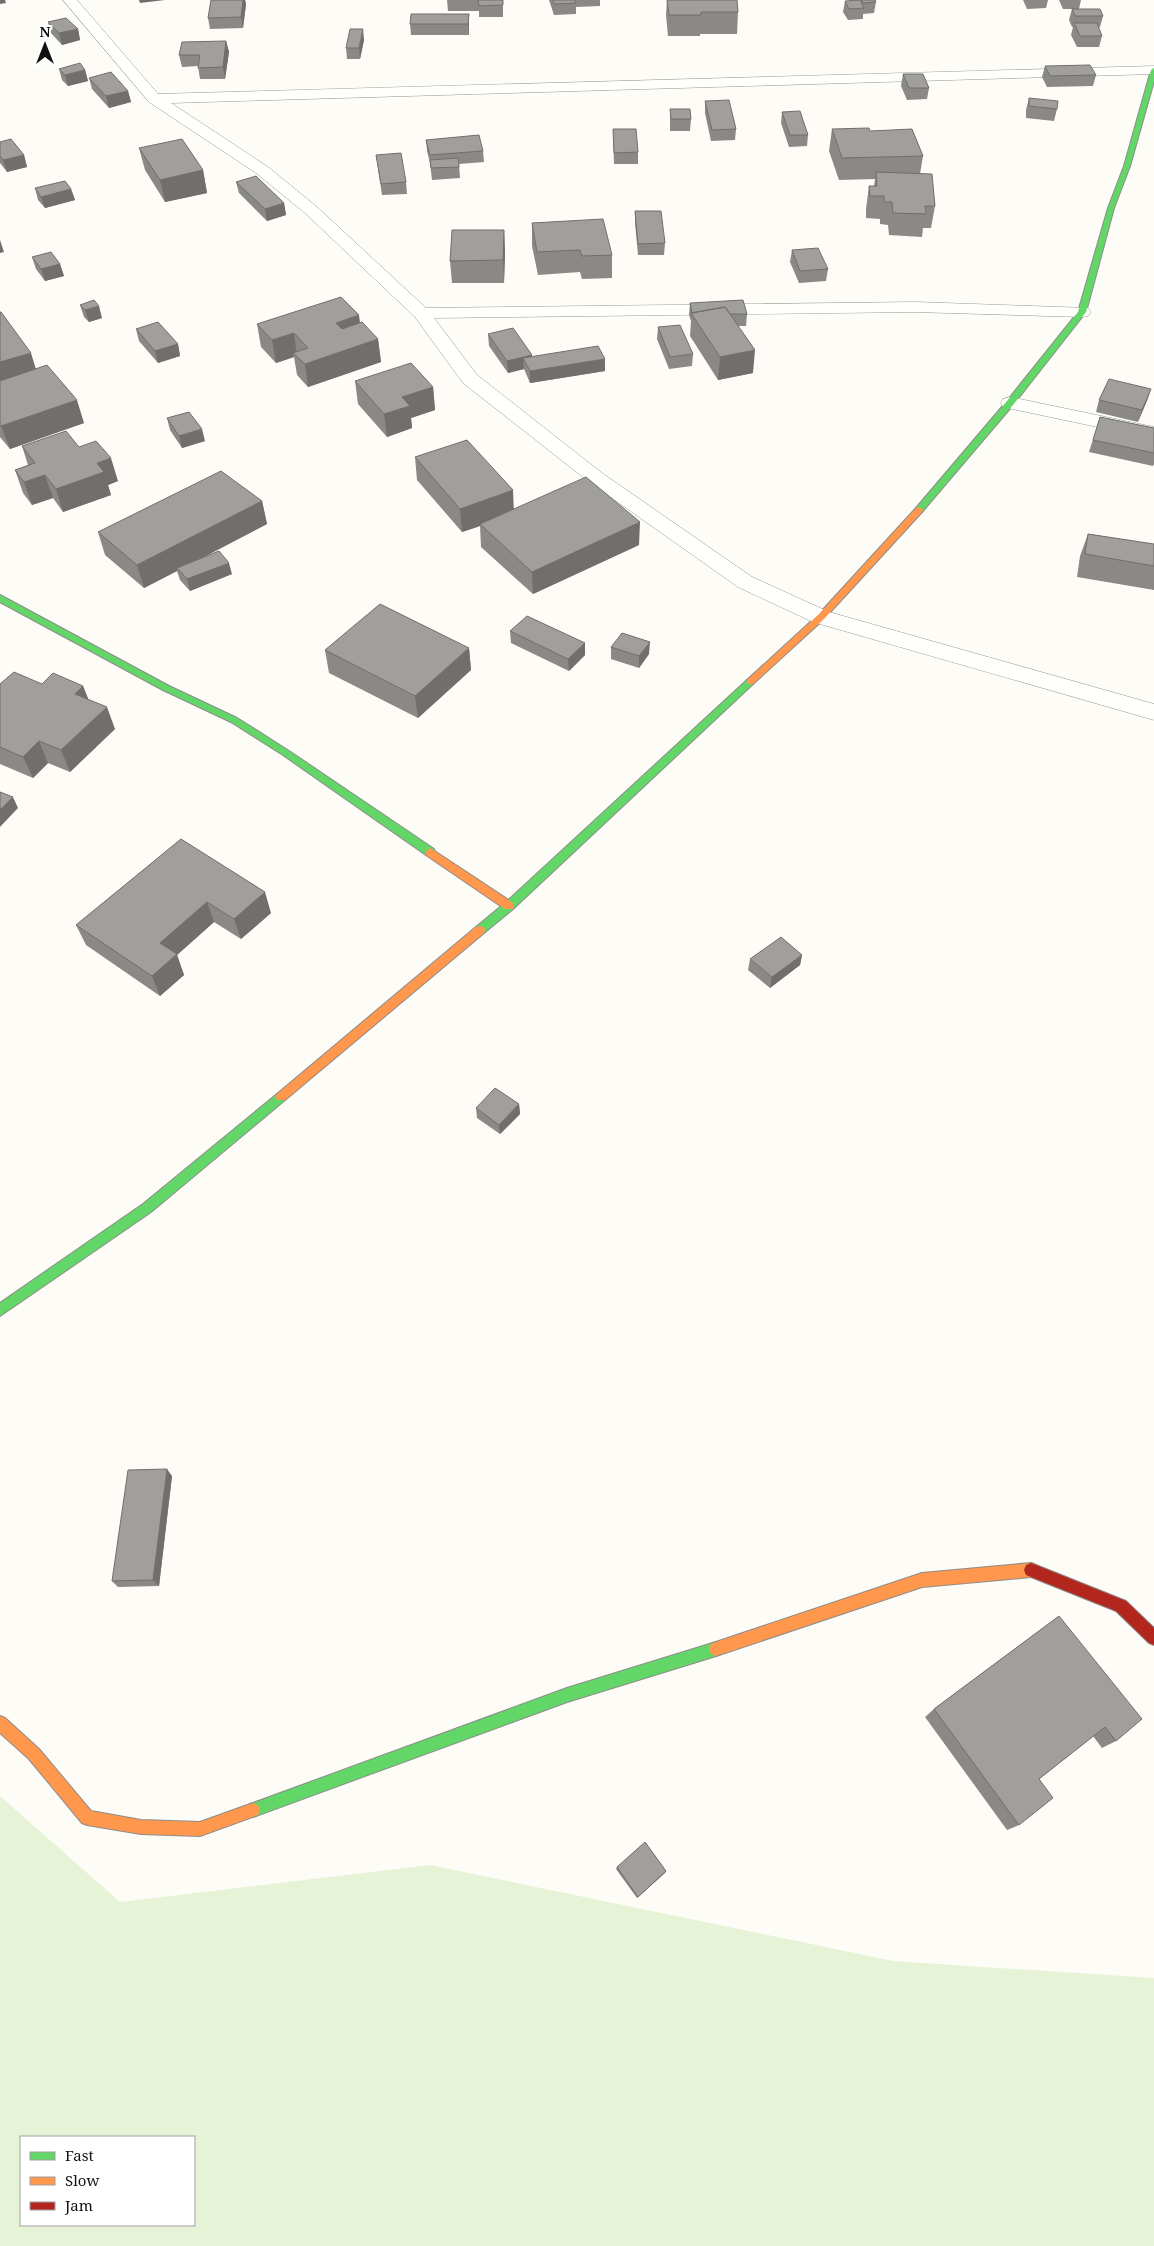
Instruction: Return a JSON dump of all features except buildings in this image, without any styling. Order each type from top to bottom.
[{"type":"main road","points":[[0,1310],[147,1208],[509,906],[820,616],[923,506],[1010,403],[1082,312],[1154,70]]},
{"type":"main road","points":[[0,598],[166,688],[234,720],[286,753],[509,906]]},
{"type":"main road","points":[[0,1723],[34,1754],[87,1818],[141,1827],[200,1828],[558,1698],[704,1653],[922,1580],[1032,1570],[1121,1606],[1154,1638]]},
{"type":"street","points":[[70,0],[154,99],[262,170],[311,210],[421,313],[470,379],[595,477],[745,582],[820,616],[1154,712]]},
{"type":"street","points":[[154,99],[1154,70]]},
{"type":"street","points":[[421,313],[915,307],[1082,312]]},
{"type":"street","points":[[1010,403],[1154,433]]},
{"type":"green space","points":[[0,1796],[120,1902],[430,1865],[893,1961],[1154,1978],[1154,2246],[0,2246]]},
{"type":"traffic: fast","points":[[919,510],[1010,403],[1082,312],[1111,208],[1127,166],[1154,70]]},
{"type":"traffic: fast","points":[[0,598],[166,688],[234,720],[286,753],[430,852]]},
{"type":"traffic: fast","points":[[480,930],[509,906],[750,682]]},
{"type":"traffic: fast","points":[[0,1310],[147,1208],[281,1097]]},
{"type":"traffic: fast","points":[[253,1810],[567,1695],[716,1649]]},
{"type":"traffic: slow","points":[[750,682],[821,617],[919,510]]},
{"type":"traffic: slow","points":[[430,852],[509,906]]},
{"type":"traffic: slow","points":[[281,1097],[480,930]]},
{"type":"traffic: slow","points":[[716,1649],[922,1580],[1031,1570]]},
{"type":"traffic: slow","points":[[0,1723],[34,1754],[87,1818],[141,1827],[200,1829],[253,1810]]},
{"type":"traffic: jam","points":[[1031,1570],[1121,1606],[1154,1638]]}]
